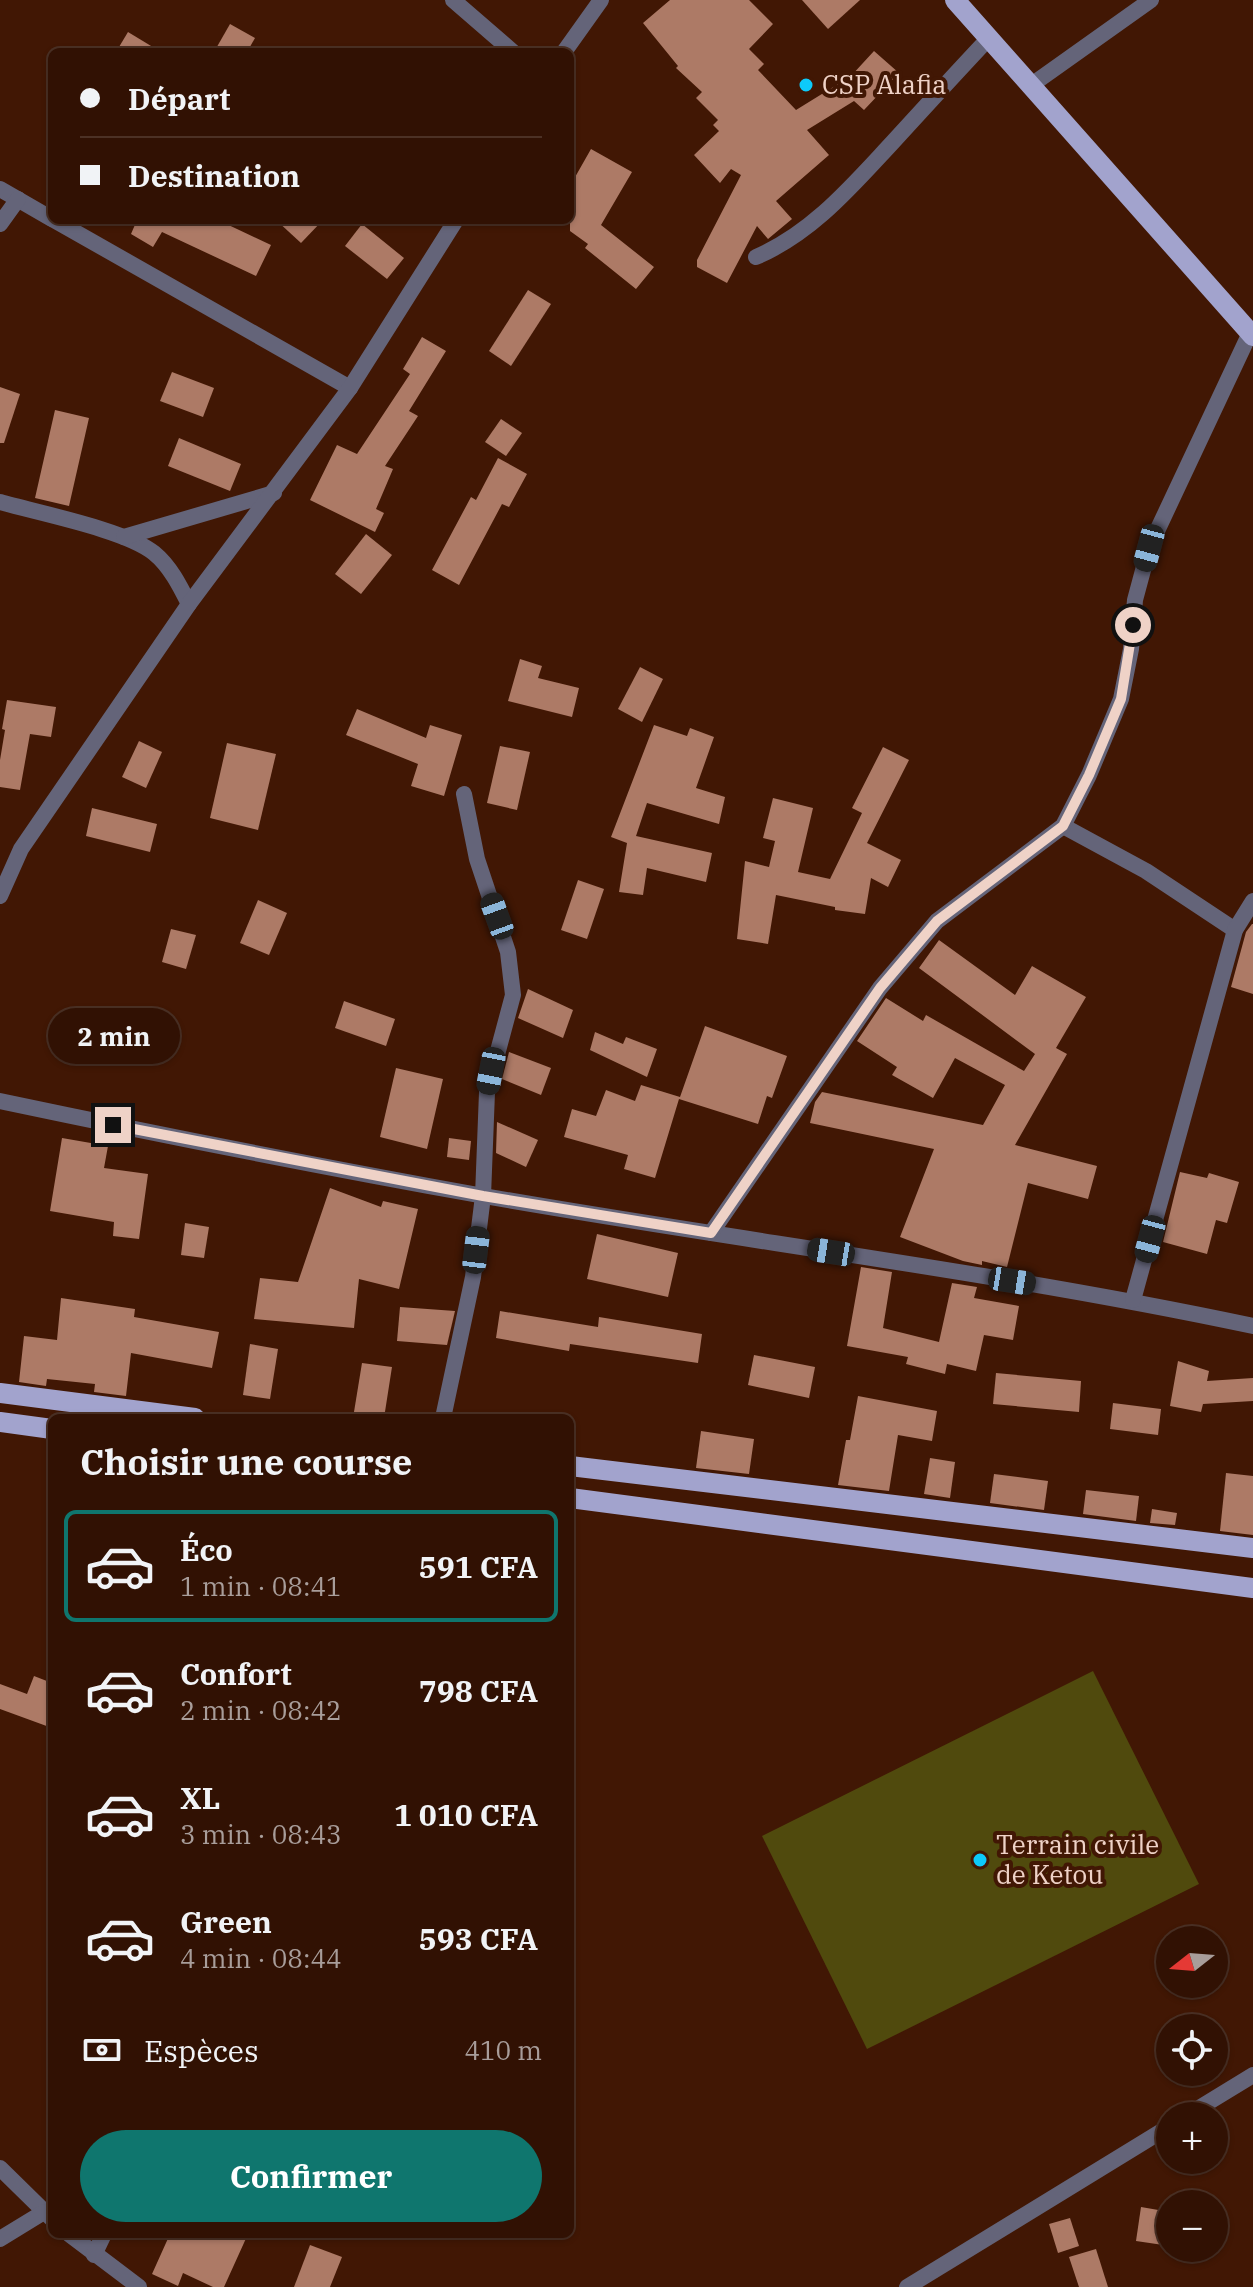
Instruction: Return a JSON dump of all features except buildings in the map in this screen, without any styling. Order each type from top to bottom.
[{"type":"main road","points":[[955,0],[1252,334]]},
{"type":"main road","points":[[0,1393],[164,1414]]},
{"type":"main road","points":[[0,1422],[48,1428]]},
{"type":"main road","points":[[574,1466],[1253,1548]]},
{"type":"main road","points":[[574,1499],[1253,1588]]},
{"type":"street","points":[[453,0],[508,48]]},
{"type":"street","points":[[567,48],[601,0]]},
{"type":"street","points":[[1030,86],[1151,0]]},
{"type":"street","points":[[756,257],[779,247],[806,229],[846,192],[988,39]]},
{"type":"street","points":[[0,189],[48,216]]},
{"type":"street","points":[[0,224],[18,199]]},
{"type":"street","points":[[62,224],[350,388]]},
{"type":"street","points":[[0,896],[21,849],[189,604],[350,388],[453,224]]},
{"type":"street","points":[[711,1233],[880,988],[937,921],[1063,826],[1089,775],[1121,699],[1131,649],[1135,600],[1149,548],[1252,334]]},
{"type":"street","points":[[124,537],[274,493]]},
{"type":"street","points":[[0,502],[124,537],[154,552],[176,578],[189,604]]},
{"type":"street","points":[[444,1414],[473,1277],[483,1196],[487,1092],[513,995],[508,952],[477,859],[464,794]]},
{"type":"street","points":[[1063,826],[1146,871],[1235,930]]},
{"type":"street","points":[[1133,1300],[1235,930],[1253,901]]},
{"type":"street","points":[[0,1101],[483,1196],[1133,1300],[1253,1326]]},
{"type":"street","points":[[1209,2102],[1253,2075]]},
{"type":"street","points":[[907,2287],[932,2280],[1156,2135]]},
{"type":"street","points":[[0,2168],[48,2216],[0,2239]]},
{"type":"street","points":[[74,2238],[139,2287]]},
{"type":"street","points":[[94,2255],[102,2238]]},
{"type":"shaded area","name":"Terrain civile de Ketou","points":[[1093,1671],[1199,1884],[867,2049],[762,1836]]},
{"type":"place","name":"CSP Alafia","points":[[806,85]]},
{"type":"place","name":"Terrain civile de Ketou","points":[[980,1860]]},
{"type":"route","points":[[113,1125],[483,1196],[711,1233],[880,988],[937,921],[1063,826],[1089,775],[1121,699],[1133,625]]}]
